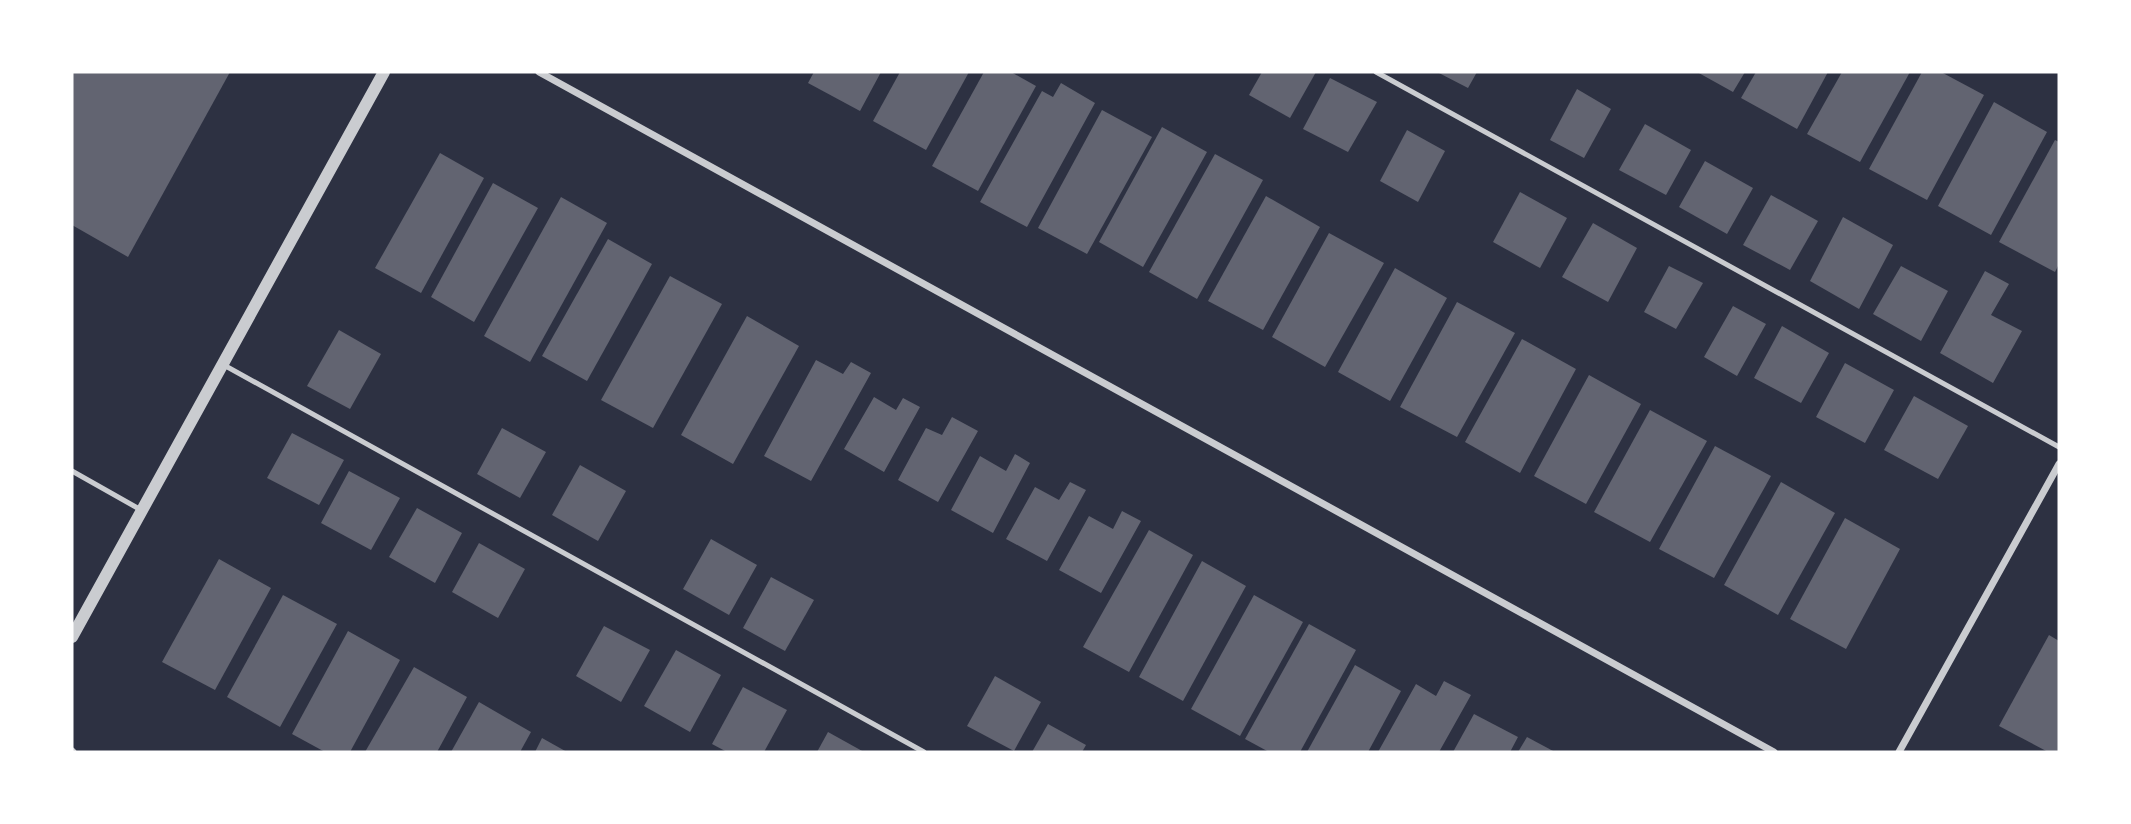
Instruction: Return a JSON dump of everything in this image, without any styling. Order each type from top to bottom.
[{"type":"street","points":[[72,637],[384,72]]},
{"type":"street","points":[[539,72],[1774,752]]},
{"type":"street","points":[[1899,752],[2059,464]]},
{"type":"lane","points":[[1376,72],[2059,447]]},
{"type":"lane","points":[[222,364],[924,752]]},
{"type":"lane","points":[[72,471],[141,510]]},
{"type":"building","points":[[72,72],[230,72],[128,257],[72,225]]},
{"type":"building","points":[[814,72],[881,72],[860,111],[808,83]]},
{"type":"building","points":[[900,72],[969,72],[926,150],[873,121]]},
{"type":"building","points":[[984,72],[1011,72],[1036,86],[978,191],[932,166]]},
{"type":"building","points":[[1262,72],[1316,72],[1290,118],[1249,95]]},
{"type":"building","points":[[1437,72],[1477,72],[1468,88]]},
{"type":"building","points":[[1697,72],[1745,72],[1733,92]]},
{"type":"building","points":[[1756,72],[1828,72],[1797,129],[1741,98]]},
{"type":"building","points":[[1842,72],[1910,72],[1860,162],[1807,134]]},
{"type":"building","points":[[1922,72],[1941,72],[1984,95],[1927,200],[1869,169]]},
{"type":"building","points":[[1330,78],[1377,102],[1348,152],[1303,129]]},
{"type":"building","points":[[1061,83],[1095,103],[1027,227],[980,202],[1042,91],[1053,97]]},
{"type":"building","points":[[1577,89],[1611,109],[1584,158],[1550,140]]},
{"type":"building","points":[[1994,102],[2047,132],[1991,235],[1938,206]]},
{"type":"building","points":[[1102,110],[1152,137],[1087,254],[1038,228]]},
{"type":"building","points":[[1645,124],[1691,150],[1666,195],[1619,170]]},
{"type":"building","points":[[1162,127],[1207,152],[1143,267],[1099,242]]},
{"type":"building","points":[[1407,130],[1445,151],[1418,202],[1380,181]]},
{"type":"building","points":[[2055,140],[2059,142],[2059,264],[2055,272],[1999,242]]},
{"type":"building","points":[[440,153],[484,178],[421,293],[375,268]]},
{"type":"building","points":[[1215,154],[1263,180],[1197,299],[1149,272]]},
{"type":"building","points":[[1705,161],[1753,188],[1727,234],[1679,207]]},
{"type":"building","points":[[493,183],[538,208],[474,322],[431,297]]},
{"type":"building","points":[[1520,192],[1567,218],[1540,268],[1493,242]]},
{"type":"building","points":[[1771,195],[1818,221],[1790,270],[1743,245]]},
{"type":"building","points":[[1266,196],[1320,227],[1263,330],[1208,301]]},
{"type":"building","points":[[561,197],[607,223],[530,362],[484,336]]},
{"type":"building","points":[[1843,217],[1893,245],[1859,309],[1810,281]]},
{"type":"building","points":[[1593,223],[1637,248],[1608,302],[1562,277]]},
{"type":"building","points":[[1329,233],[1384,263],[1325,367],[1272,337]]},
{"type":"building","points":[[608,239],[652,264],[587,381],[542,356]]},
{"type":"building","points":[[1669,266],[1703,283],[1676,329],[1644,312]]},
{"type":"building","points":[[1901,266],[1948,291],[1921,341],[1873,314]]},
{"type":"building","points":[[1395,268],[1447,298],[1390,401],[1338,372]]},
{"type":"building","points":[[1985,271],[2009,284],[1991,315],[2022,331],[1993,383],[1940,353]]},
{"type":"building","points":[[670,276],[722,304],[653,428],[601,400]]},
{"type":"building","points":[[1457,302],[1515,333],[1457,437],[1400,407]]},
{"type":"building","points":[[1733,306],[1766,324],[1737,376],[1704,357]]},
{"type":"building","points":[[747,316],[799,346],[733,464],[681,435]]},
{"type":"building","points":[[1782,326],[1829,353],[1801,403],[1754,378]]},
{"type":"building","points":[[339,330],[381,354],[350,409],[307,386]]},
{"type":"building","points":[[1522,339],[1576,369],[1520,473],[1465,442]]},
{"type":"building","points":[[816,360],[843,374],[851,362],[871,373],[811,481],[764,456]]},
{"type":"building","points":[[1845,363],[1894,390],[1865,443],[1816,417]]},
{"type":"building","points":[[1589,375],[1641,404],[1586,504],[1534,476]]},
{"type":"building","points":[[1914,396],[1968,426],[1938,479],[1884,450]]},
{"type":"building","points":[[874,397],[896,410],[903,398],[920,407],[884,472],[844,449]]},
{"type":"building","points":[[1650,410],[1707,441],[1650,542],[1594,512]]},
{"type":"building","points":[[952,417],[978,431],[938,502],[898,480],[926,428],[942,435]]},
{"type":"building","points":[[502,428],[546,452],[520,498],[477,474]]},
{"type":"building","points":[[292,433],[344,460],[319,505],[267,478]]},
{"type":"building","points":[[1715,446],[1771,476],[1714,578],[1659,549]]},
{"type":"building","points":[[1015,454],[1030,463],[993,533],[951,510],[980,456],[1006,471]]},
{"type":"building","points":[[580,465],[626,491],[598,541],[552,515]]},
{"type":"building","points":[[349,471],[400,498],[371,550],[321,523]]},
{"type":"building","points":[[1070,482],[1086,490],[1047,561],[1006,539],[1035,487],[1059,500]]},
{"type":"building","points":[[1781,482],[1835,513],[1778,615],[1724,585]]},
{"type":"building","points":[[417,508],[462,533],[435,583],[389,557]]},
{"type":"building","points":[[1122,511],[1141,521],[1101,593],[1059,570],[1089,516],[1113,529]]},
{"type":"building","points":[[1845,518],[1900,549],[1846,649],[1790,619]]},
{"type":"building","points":[[1149,530],[1193,555],[1129,672],[1083,647]]},
{"type":"building","points":[[711,539],[757,565],[729,615],[683,589]]},
{"type":"building","points":[[479,543],[525,569],[498,618],[452,592]]},
{"type":"building","points":[[219,559],[271,588],[215,690],[162,662]]},
{"type":"building","points":[[1202,561],[1246,586],[1183,701],[1139,677]]},
{"type":"building","points":[[771,577],[814,600],[785,651],[743,628]]},
{"type":"building","points":[[283,595],[337,624],[280,727],[227,697]]},
{"type":"building","points":[[1254,595],[1303,622],[1240,736],[1191,709]]},
{"type":"building","points":[[1309,624],[1356,650],[1300,752],[1269,752],[1245,739]]},
{"type":"building","points":[[604,626],[650,650],[621,702],[576,676]]},
{"type":"building","points":[[348,631],[400,660],[350,752],[325,752],[292,734]]},
{"type":"building","points":[[2049,635],[2059,641],[2059,752],[2048,752],[1999,726]]},
{"type":"building","points":[[676,650],[721,675],[690,732],[644,706]]},
{"type":"building","points":[[1355,665],[1401,691],[1368,752],[1307,752]]},
{"type":"building","points":[[414,667],[467,697],[437,752],[365,752]]},
{"type":"building","points":[[995,676],[1041,702],[1014,751],[967,726]]},
{"type":"building","points":[[1444,681],[1471,695],[1439,752],[1378,752],[1416,684],[1436,696]]},
{"type":"building","points":[[743,687],[787,710],[764,752],[727,752],[712,744]]},
{"type":"building","points":[[479,702],[531,732],[520,752],[451,752]]},
{"type":"building","points":[[1474,714],[1518,737],[1510,752],[1453,752]]},
{"type":"building","points":[[1048,724],[1086,745],[1082,752],[1032,752]]},
{"type":"building","points":[[828,732],[864,752],[817,752]]},
{"type":"building","points":[[1527,737],[1555,752],[1518,752]]},
{"type":"building","points":[[542,738],[567,752],[535,752]]}]
